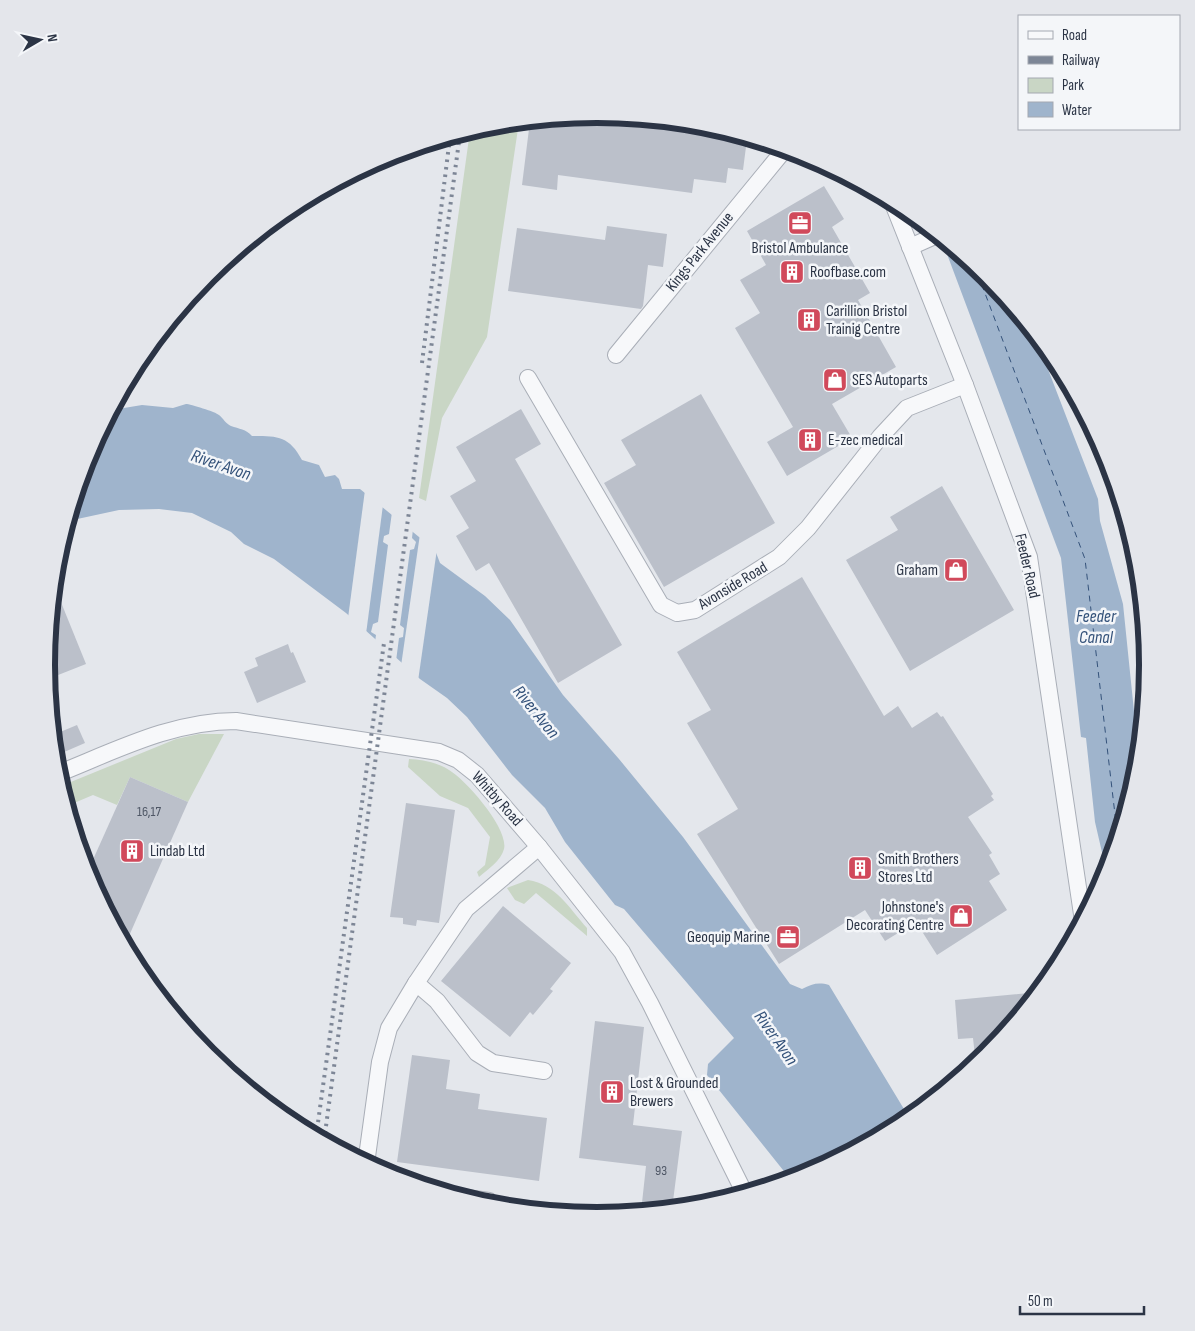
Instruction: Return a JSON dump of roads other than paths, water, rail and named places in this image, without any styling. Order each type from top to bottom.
[{"type":"street","name":"Kings Park Avenue","points":[[616,355],[779,155]]},
{"type":"street","name":"Feeder Road","points":[[896,212],[965,385],[1029,557],[1081,910]]},
{"type":"street","points":[[910,247],[931,238]]},
{"type":"street","name":"Avonside Road","points":[[528,378],[661,606],[677,613],[695,610],[779,558],[808,528],[880,437],[907,408],[965,385]]},
{"type":"street","name":"Whitby Road","points":[[65,771],[163,732],[212,721],[236,721],[440,752],[458,760],[477,775],[539,847],[622,952],[659,1020],[742,1189]]},
{"type":"street","points":[[367,1156],[380,1062],[389,1028],[416,983],[466,909],[539,847]]},
{"type":"street","points":[[416,983],[437,1001],[477,1053],[494,1064],[544,1071]]},
{"type":"water","name":"Feeder Canal","points":[[945,250],[981,282],[1005,308],[1042,355],[1098,499],[1100,521],[1123,604],[1136,729],[1130,771],[1122,806],[1104,860],[1095,822],[1086,738],[1081,737],[1061,558]]},
{"type":"water","name":"River Avon","points":[[186,404],[203,408],[217,414],[229,425],[252,436],[276,437],[287,442],[302,460],[319,465],[325,477],[335,475],[339,479],[342,489],[360,489],[435,550],[440,563],[485,596],[510,620],[563,695],[683,837],[790,984],[802,989],[815,984],[829,985],[906,1112],[837,1152],[786,1174],[707,1075],[708,1064],[734,1038],[624,909],[615,905],[565,842],[545,808],[512,775],[467,717],[447,698],[420,679],[346,613],[274,559],[244,544],[231,532],[192,513],[159,509],[119,510],[75,520],[96,458],[120,409],[142,405],[173,408]]},
{"type":"railway","points":[[325,1134],[459,141]]},
{"type":"railway","points":[[422,363],[449,144]]},
{"type":"railway","points":[[317,1130],[384,643]]},
{"type":"place","name":"Bristol Ambulance","points":[[800,223]]},
{"type":"place","name":"Roofbase.com","points":[[792,272]]},
{"type":"place","name":"Carillion Bristol Trainig Centre","points":[[809,320]]},
{"type":"place","name":"SES Autoparts","points":[[835,380]]},
{"type":"place","name":"E-zec medical","points":[[810,440]]},
{"type":"place","name":"Graham","points":[[956,570]]},
{"type":"place","name":"Lindab Ltd","points":[[132,851]]},
{"type":"place","name":"Smith Brothers Stores Ltd","points":[[860,868]]},
{"type":"place","name":"Johnstone's Decorating Centre","points":[[961,916]]},
{"type":"place","name":"Geoquip Marine","points":[[788,937]]},
{"type":"place","name":"Lost & Grounded Brewers","points":[[612,1092]]}]
